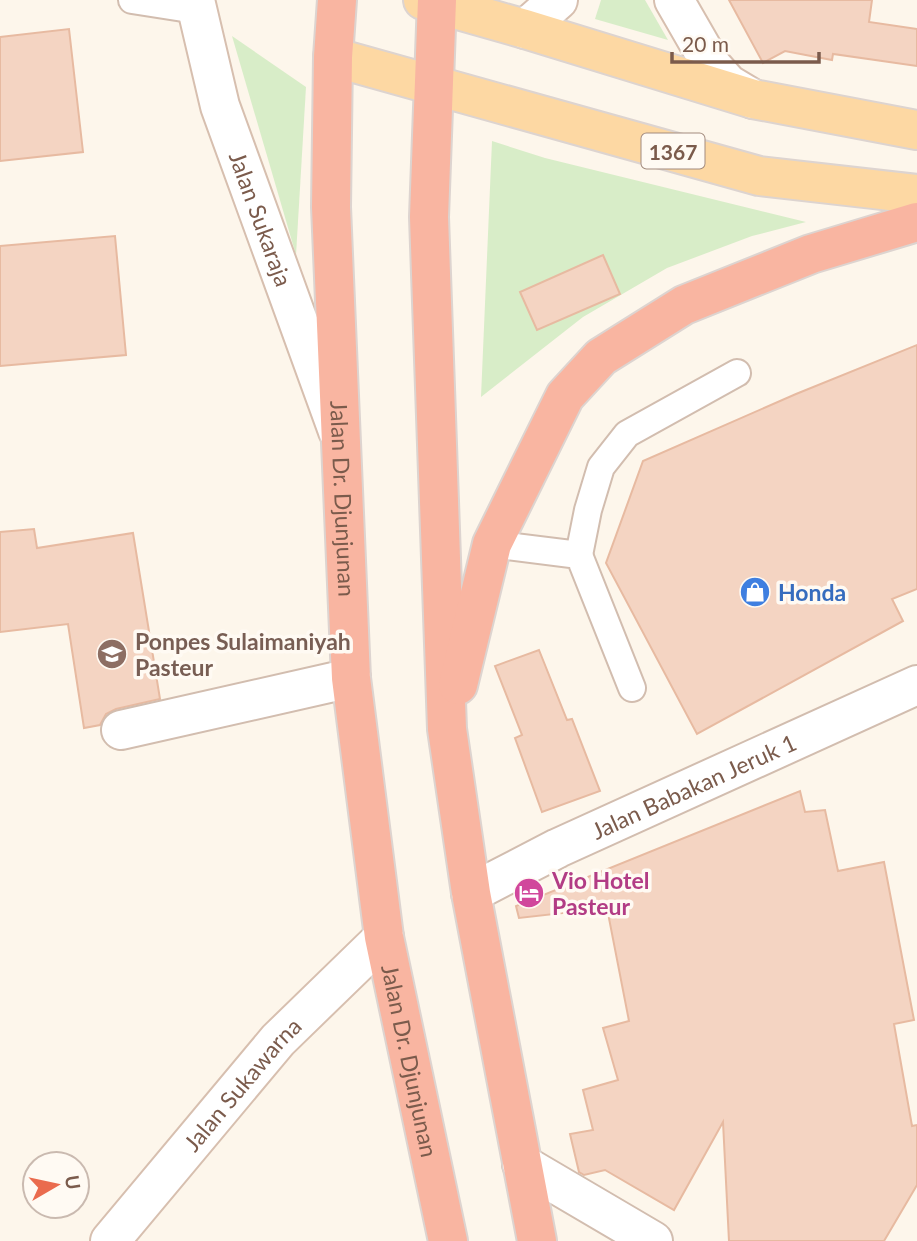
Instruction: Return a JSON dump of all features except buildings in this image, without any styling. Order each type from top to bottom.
[{"type":"highway","name":"Jalan Dr. Djunjunan","points":[[337,0],[333,57],[331,207],[351,678],[384,937],[448,1241]]},
{"type":"highway","points":[[432,1],[433,85],[429,217],[447,729],[471,893],[537,1241]]},
{"type":"highway","points":[[447,729],[492,544],[565,396],[601,357],[684,305],[811,254],[917,222]]},
{"type":"main road","points":[[432,1],[753,99],[917,130]]},
{"type":"main road","name":"1367","points":[[333,57],[758,176],[917,194]]},
{"type":"street","points":[[525,29],[558,0]]},
{"type":"street","points":[[674,0],[712,66],[728,84],[753,99]]},
{"type":"street","name":"Jalan Sukaraja","points":[[196,5],[220,106],[340,436]]},
{"type":"street","points":[[121,730],[351,678]]},
{"type":"street","name":"Jalan Babakan Jeruk 1","points":[[471,893],[558,848],[917,685]]},
{"type":"street","name":"Jalan Sukawarna","points":[[110,1241],[278,1040],[384,937]]},
{"type":"street","points":[[522,1164],[653,1241]]},
{"type":"lane","points":[[132,0],[196,5]]},
{"type":"lane","points":[[632,688],[579,555],[588,510],[601,467],[626,434],[737,373]]},
{"type":"lane","points":[[492,544],[579,555]]},
{"type":"green space","points":[[601,0],[645,0],[668,40],[595,19]]},
{"type":"green space","points":[[232,36],[306,87],[296,255]]},
{"type":"green space","points":[[492,141],[545,158],[806,222],[752,236],[667,268],[583,317],[481,397]]},
{"type":"place","name":"Honda","points":[[755,592]]},
{"type":"place","name":"Ponpes Sulaimaniyah Pasteur","points":[[112,654]]},
{"type":"place","name":"Vio Hotel Pasteur","points":[[529,893]]}]
